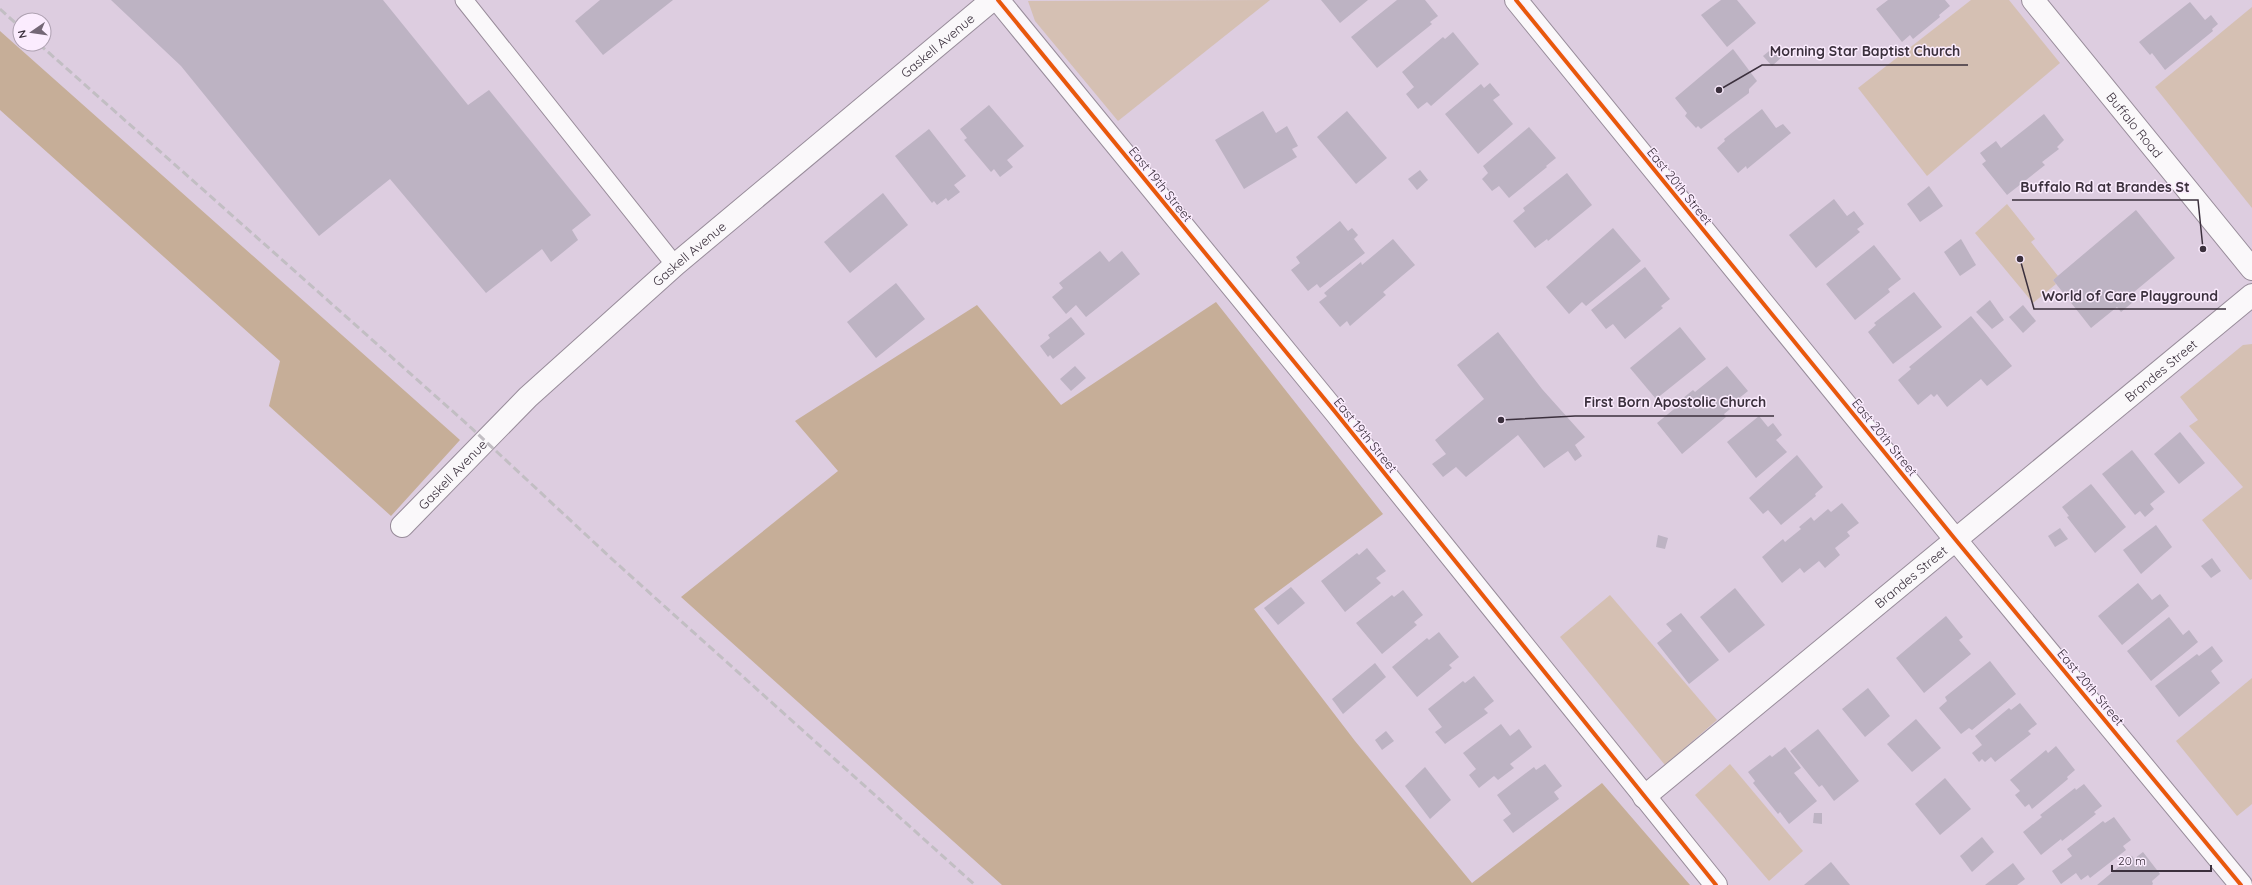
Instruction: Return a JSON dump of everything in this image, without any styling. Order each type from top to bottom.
[{"type":"street","name":"Gaskell Avenue","points":[[402,526],[528,397],[675,265],[992,0]]},
{"type":"street","name":"East 19th Street","points":[[998,0],[1331,407],[1716,885]]},
{"type":"street","name":"East 20th Street","points":[[1516,0],[1955,539],[2241,885]]},
{"type":"street","name":"Buffalo Road","points":[[2033,0],[2252,269]]},
{"type":"street","name":"Brandes Street","points":[[1644,797],[2252,295]]},
{"type":"lane","points":[[464,0],[675,265]]},
{"type":"shaded area","points":[[1270,0],[1118,121],[1035,21],[1028,1]]},
{"type":"shaded area","points":[[1971,0],[2009,0],[2060,63],[1927,176],[1858,88]]},
{"type":"shaded area","points":[[2252,7],[2252,208],[2155,87]]},
{"type":"shaded area","points":[[0,31],[12,42],[12,52],[24,52],[460,440],[391,516],[269,406],[280,361],[0,110]]},
{"type":"shaded area","points":[[2007,204],[2035,239],[2031,242],[2058,276],[2053,280],[2056,284],[2033,303],[1975,233]]},
{"type":"shaded area","points":[[1216,302],[1383,514],[1254,609],[1355,741],[1472,883],[1602,783],[1690,885],[1002,885],[681,597],[838,471],[795,421],[977,305],[1061,405]]},
{"type":"shaded area","points":[[2252,344],[2252,579],[2250,580],[2202,520],[2243,487],[2189,426],[2198,420],[2180,397],[2243,345]]},
{"type":"shaded area","points":[[1610,595],[1717,720],[1665,765],[1560,637]]},
{"type":"shaded area","points":[[2252,678],[2252,804],[2237,816],[2176,741]]},
{"type":"shaded area","points":[[1730,764],[1803,851],[1769,881],[1695,795]]},
{"type":"building","points":[[111,0],[383,0],[468,105],[489,90],[591,215],[572,230],[578,240],[551,262],[542,249],[486,293],[390,179],[319,236],[181,66]]},
{"type":"building","points":[[600,0],[673,0],[603,55],[575,21]]},
{"type":"building","points":[[1321,0],[1368,0],[1340,23]]},
{"type":"building","points":[[1397,0],[1425,0],[1438,16],[1430,22],[1432,24],[1377,68],[1351,37]]},
{"type":"building","points":[[1721,0],[1737,0],[1756,23],[1727,47],[1701,15]]},
{"type":"building","points":[[1888,0],[1945,0],[1950,6],[1939,15],[1940,17],[1913,39],[1910,35],[1902,42],[1876,9]]},
{"type":"building","points":[[2190,2],[2205,20],[2211,15],[2218,24],[2212,29],[2213,31],[2165,70],[2152,53],[2150,55],[2139,42]]},
{"type":"building","points":[[1453,32],[1479,64],[1431,106],[1427,102],[1418,109],[1406,94],[1414,87],[1402,72],[1443,37],[1445,39]]},
{"type":"building","points":[[1774,47],[1782,57],[1772,66],[1763,56]]},
{"type":"building","points":[[1733,49],[1757,81],[1749,89],[1749,93],[1701,129],[1698,126],[1696,128],[1685,116],[1687,113],[1675,98]]},
{"type":"building","points":[[1490,83],[1500,95],[1493,100],[1513,124],[1478,154],[1445,114],[1481,84],[1484,88]]},
{"type":"building","points":[[989,105],[1024,146],[1007,160],[1013,167],[1000,177],[994,169],[991,172],[964,140],[967,138],[960,129]]},
{"type":"building","points":[[1762,109],[1776,128],[1783,124],[1791,133],[1747,169],[1746,166],[1738,173],[1717,148],[1725,141],[1724,139]]},
{"type":"building","points":[[1263,111],[1276,133],[1287,126],[1298,146],[1292,149],[1297,157],[1244,189],[1215,140]]},
{"type":"building","points":[[1347,111],[1387,158],[1356,184],[1317,137]]},
{"type":"building","points":[[2044,114],[2064,140],[2057,147],[2059,149],[2042,162],[2045,165],[2007,195],[1982,164],[1986,161],[1980,153],[1996,141],[2001,148]]},
{"type":"building","points":[[1529,127],[1556,158],[1509,198],[1499,186],[1492,191],[1482,179],[1488,173],[1483,166]]},
{"type":"building","points":[[929,129],[966,176],[954,185],[960,192],[948,201],[946,198],[937,205],[934,201],[932,203],[895,156]]},
{"type":"building","points":[[1420,170],[1428,180],[1417,190],[1408,179]]},
{"type":"building","points":[[1567,173],[1592,205],[1548,241],[1547,239],[1535,248],[1513,221],[1525,211],[1523,208]]},
{"type":"building","points":[[1929,186],[1943,206],[1920,222],[1907,204]]},
{"type":"building","points":[[883,193],[908,225],[850,273],[824,242]]},
{"type":"building","points":[[1834,199],[1847,216],[1854,211],[1864,224],[1857,229],[1860,232],[1816,268],[1789,235]]},
{"type":"building","points":[[2136,210],[2175,258],[2128,297],[2133,302],[2121,312],[2117,307],[2091,328],[2053,280]]},
{"type":"building","points":[[1340,221],[1348,231],[1352,228],[1358,235],[1354,239],[1365,253],[1320,288],[1317,284],[1308,291],[1291,270],[1300,263],[1296,257]]},
{"type":"building","points":[[1613,228],[1641,261],[1586,306],[1582,302],[1569,314],[1546,287]]},
{"type":"building","points":[[1393,239],[1415,265],[1383,292],[1386,295],[1350,326],[1347,321],[1340,327],[1319,302],[1327,296],[1324,293],[1361,262],[1362,265]]},
{"type":"building","points":[[1961,239],[1976,265],[1960,276],[1944,252]]},
{"type":"building","points":[[1874,245],[1901,279],[1888,289],[1890,292],[1855,320],[1826,284]]},
{"type":"building","points":[[1100,251],[1109,262],[1122,251],[1140,274],[1086,317],[1076,305],[1066,314],[1052,297],[1063,288],[1059,283]]},
{"type":"building","points":[[1645,267],[1670,299],[1661,306],[1663,308],[1625,339],[1613,324],[1606,329],[1591,310]]},
{"type":"building","points":[[896,283],[925,319],[876,358],[847,322]]},
{"type":"building","points":[[1914,292],[1942,327],[1893,364],[1868,332],[1876,325],[1874,323]]},
{"type":"building","points":[[1990,300],[2004,320],[1992,329],[1976,312]]},
{"type":"building","points":[[2023,305],[2036,321],[2023,333],[2009,317]]},
{"type":"building","points":[[1971,316],[2012,366],[1987,386],[1981,379],[1947,407],[1937,394],[1934,397],[1931,394],[1918,405],[1898,380],[1911,369],[1909,367]]},
{"type":"building","points":[[1071,317],[1085,334],[1053,359],[1050,355],[1048,357],[1040,346],[1050,338],[1048,335]]},
{"type":"building","points":[[1680,327],[1706,359],[1656,399],[1630,368]]},
{"type":"building","points":[[1498,332],[1542,389],[1585,437],[1575,445],[1582,456],[1575,461],[1568,451],[1544,468],[1518,435],[1466,477],[1456,467],[1443,477],[1432,464],[1446,454],[1435,440],[1484,399],[1457,365]]},
{"type":"building","points":[[1075,366],[1086,378],[1071,391],[1060,379]]},
{"type":"building","points":[[1727,366],[1748,391],[1738,399],[1740,401],[1724,414],[1726,417],[1682,454],[1657,423],[1679,405],[1677,403],[1693,390],[1695,392]]},
{"type":"building","points":[[1759,416],[1768,427],[1773,423],[1782,435],[1776,440],[1787,452],[1756,478],[1727,442]]},
{"type":"building","points":[[2180,432],[2205,463],[2179,484],[2154,454]]},
{"type":"building","points":[[2132,450],[2165,492],[2150,504],[2154,509],[2145,517],[2140,511],[2135,515],[2102,474]]},
{"type":"building","points":[[1797,455],[1823,487],[1815,494],[1816,496],[1781,525],[1768,510],[1763,514],[1749,498]]},
{"type":"building","points":[[2091,484],[2126,527],[2095,553],[2067,517],[2069,516],[2062,507]]},
{"type":"building","points":[[1842,503],[1859,523],[1847,532],[1850,536],[1835,548],[1840,555],[1825,568],[1819,561],[1804,573],[1800,568],[1782,583],[1762,557],[1783,539],[1785,542],[1801,529],[1799,527],[1811,517],[1814,521],[1828,509],[1831,512]]},
{"type":"building","points":[[2156,525],[2172,547],[2141,574],[2123,550]]},
{"type":"building","points":[[2060,528],[2068,539],[2055,547],[2048,536]]},
{"type":"building","points":[[1658,535],[1668,538],[1665,549],[1656,547]]},
{"type":"building","points":[[1367,548],[1386,571],[1376,578],[1381,583],[1345,612],[1321,581],[1357,553],[1359,555]]},
{"type":"building","points":[[2212,558],[2221,571],[2211,578],[2201,566]]},
{"type":"building","points":[[2138,583],[2152,600],[2160,594],[2169,606],[2122,645],[2098,616]]},
{"type":"building","points":[[1291,587],[1305,603],[1278,625],[1264,608]]},
{"type":"building","points":[[1735,588],[1765,625],[1729,653],[1700,617]]},
{"type":"building","points":[[1403,590],[1423,615],[1414,622],[1417,625],[1382,654],[1356,623],[1392,595],[1394,597]]},
{"type":"building","points":[[1681,613],[1719,660],[1689,684],[1657,643],[1672,631],[1666,624]]},
{"type":"building","points":[[1946,616],[1963,637],[1959,640],[1971,654],[1924,693],[1896,658]]},
{"type":"building","points":[[2169,617],[2183,635],[2189,630],[2198,642],[2151,681],[2127,651]]},
{"type":"building","points":[[1439,632],[1459,657],[1449,665],[1452,668],[1417,697],[1392,667],[1427,638],[1429,640]]},
{"type":"building","points":[[2212,646],[2223,661],[2211,671],[2220,683],[2179,717],[2155,686],[2197,654],[2199,656]]},
{"type":"building","points":[[1990,661],[2016,694],[1972,730],[1969,728],[1961,734],[1939,708],[1947,701],[1945,697]]},
{"type":"building","points":[[1375,663],[1386,677],[1343,714],[1332,699]]},
{"type":"building","points":[[1474,676],[1494,701],[1484,709],[1488,713],[1445,744],[1435,732],[1442,727],[1428,709],[1463,681],[1465,683]]},
{"type":"building","points":[[1868,688],[1890,716],[1865,737],[1842,709]]},
{"type":"building","points":[[2020,703],[2037,724],[2028,731],[2031,734],[1995,762],[1991,757],[1985,762],[1982,759],[1979,762],[1972,753],[1982,745],[1975,736],[2009,708],[2011,710]]},
{"type":"building","points":[[1916,719],[1941,748],[1912,772],[1887,744]]},
{"type":"building","points":[[1501,724],[1510,736],[1519,729],[1532,747],[1510,764],[1514,768],[1498,780],[1494,776],[1479,788],[1469,775],[1476,769],[1463,753]]},
{"type":"building","points":[[1818,729],[1859,781],[1834,801],[1822,785],[1819,787],[1790,751]]},
{"type":"building","points":[[1386,731],[1394,741],[1382,750],[1375,740]]},
{"type":"building","points":[[2056,746],[2075,770],[2067,777],[2068,779],[2032,809],[2029,804],[2025,807],[2015,795],[2020,791],[2010,780],[2046,750],[2048,753]]},
{"type":"building","points":[[1785,747],[1801,768],[1794,773],[1817,801],[1789,824],[1780,812],[1778,814],[1753,783],[1755,781],[1748,772],[1770,755],[1772,757]]},
{"type":"building","points":[[1545,764],[1562,786],[1554,792],[1559,799],[1513,833],[1503,820],[1511,814],[1497,795],[1534,767],[1536,770]]},
{"type":"building","points":[[1425,767],[1451,800],[1430,819],[1405,786]]},
{"type":"building","points":[[1945,778],[1971,809],[1940,835],[1915,804]]},
{"type":"building","points":[[2084,784],[2102,806],[2094,812],[2096,814],[2062,841],[2061,839],[2041,855],[2023,832],[2042,817],[2040,815],[2075,788],[2076,790]]},
{"type":"building","points":[[1814,813],[1822,813],[1822,824],[1813,823]]},
{"type":"building","points":[[2114,817],[2131,840],[2123,846],[2126,850],[2090,878],[2088,875],[2081,880],[2076,873],[2061,884],[2052,871],[2072,856],[2067,849],[2103,821],[2105,823]]},
{"type":"building","points":[[1982,837],[1994,852],[1972,872],[1960,856]]},
{"type":"building","points":[[2143,852],[2160,874],[2152,881],[2152,885],[2097,885],[2132,856],[2134,859]]},
{"type":"building","points":[[1831,862],[1850,885],[1804,885]]},
{"type":"building","points":[[2013,863],[2025,879],[2017,885],[1985,885]]},
{"type":"railway","points":[[0,9],[12,20]]},
{"type":"railway","points":[[48,52],[467,424],[613,560],[975,885]]},
{"type":"cycle path","points":[[998,0],[1336,413],[1716,885]]},
{"type":"cycle path","points":[[1516,0],[1955,539],[2241,885]]},
{"type":"place","name":"Morning Star Baptist Church","points":[[1719,90]]},
{"type":"place","name":"Buffalo Rd at Brandes St","points":[[2203,249]]},
{"type":"place","name":"World of Care Playground","points":[[2020,259]]},
{"type":"place","name":"First Born Apostolic Church","points":[[1501,420]]}]
